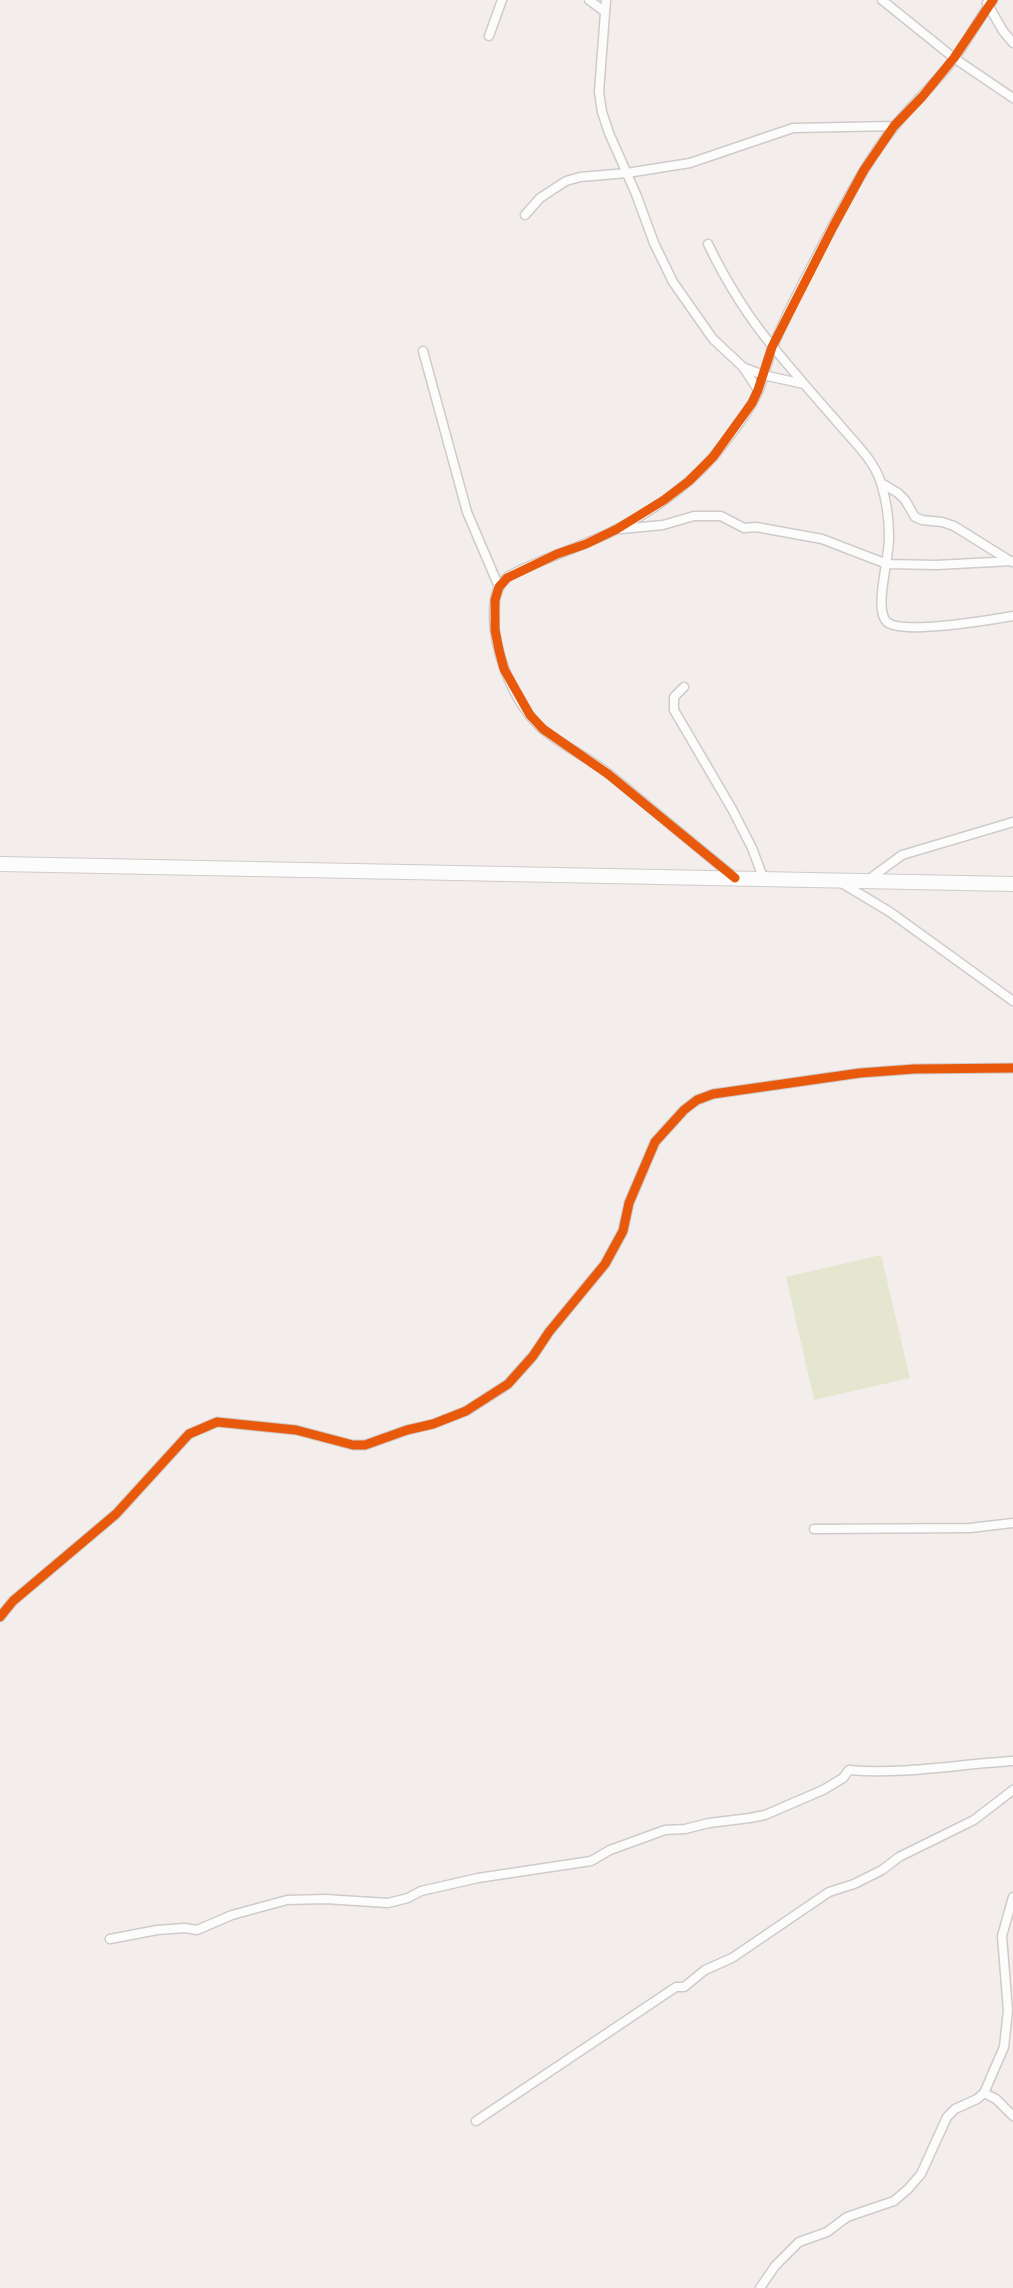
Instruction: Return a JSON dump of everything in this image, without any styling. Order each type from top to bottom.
[{"type":"main road","points":[[0,864],[1013,884]]},
{"type":"street","points":[[489,36],[502,0]]},
{"type":"street","points":[[589,0],[604,10]]},
{"type":"street","points":[[606,0],[599,92],[609,134],[654,243],[673,282],[713,339],[743,367],[758,390]]},
{"type":"street","points":[[882,0],[954,58],[1013,98]]},
{"type":"street","points":[[735,879],[608,774],[543,729],[530,716],[504,669],[499,650],[495,630],[495,600],[499,586],[507,578],[617,529],[664,500],[689,481],[713,457],[743,416],[758,390],[772,347],[864,170],[894,126],[922,97],[954,58],[989,2]]},
{"type":"street","points":[[989,2],[1003,31],[1013,43]]},
{"type":"street","points":[[525,215],[540,198],[566,181],[580,177],[627,173],[690,163],[793,128],[894,126]]},
{"type":"street","points":[[708,244],[739,302],[772,347],[864,453],[881,483],[889,537],[881,598],[882,614],[886,621],[897,626],[912,628],[982,622],[1013,616]]},
{"type":"street","points":[[423,351],[467,512],[499,586]]},
{"type":"street","points":[[743,367],[764,375],[805,384]]},
{"type":"street","points":[[881,483],[898,493],[915,517],[954,526],[1012,561]]},
{"type":"street","points":[[617,529],[663,525],[694,516],[721,516],[744,528],[756,527],[822,539],[887,564],[936,566],[1012,561]]},
{"type":"street","points":[[684,687],[674,697],[674,710],[732,809],[752,848],[764,880]]},
{"type":"street","points":[[867,880],[902,855],[1013,822]]},
{"type":"street","points":[[837,880],[890,912],[1013,1001]]},
{"type":"street","points":[[0,1617],[13,1601],[116,1514],[189,1434],[204,1427],[217,1422],[273,1427],[296,1430],[353,1445],[365,1445],[466,1411],[508,1384],[533,1356],[549,1332],[605,1264],[623,1231],[628,1203],[656,1142],[696,1100],[713,1094],[860,1073],[914,1069],[1013,1068]]},
{"type":"street","points":[[814,1529],[970,1528],[1013,1523]]},
{"type":"street","points":[[110,1940],[157,1930],[185,1928],[197,1930],[232,1915],[288,1900],[325,1899],[388,1903],[408,1898],[421,1891],[478,1878],[591,1861],[610,1850],[665,1830],[685,1829],[765,1815],[823,1790],[843,1778],[849,1770],[866,1772],[960,1767],[1013,1761]]},
{"type":"street","points":[[476,2121],[676,1987],[684,1987],[705,1970],[732,1958],[811,1902],[882,1870],[899,1857],[974,1820],[1013,1790]]},
{"type":"street","points":[[760,2288],[775,2266],[799,2242],[827,2232],[847,2217],[894,2201],[908,2190],[921,2174],[947,2117],[955,2109],[977,2099],[984,2093],[1004,2047],[1010,2013],[1006,1969],[1001,1947],[1013,1897]]},
{"type":"street","points":[[984,2093],[996,2099],[1013,2116]]},
{"type":"green space","points":[[881,1255],[910,1378],[814,1400],[786,1277]]},
{"type":"cycle path","points":[[735,878],[608,774],[543,729],[530,715],[504,669],[495,630],[495,600],[499,587],[507,578],[617,529],[664,500],[689,481],[713,457],[752,403],[772,347],[864,170],[894,126],[922,97],[954,58],[993,0]]},
{"type":"cycle path","points":[[0,1617],[13,1601],[116,1514],[189,1434],[217,1422],[296,1430],[353,1445],[365,1445],[466,1411],[508,1384],[533,1356],[549,1332],[605,1264],[623,1231],[629,1203],[655,1142],[684,1110],[697,1100],[713,1094],[860,1073],[914,1069],[1013,1068]]}]
